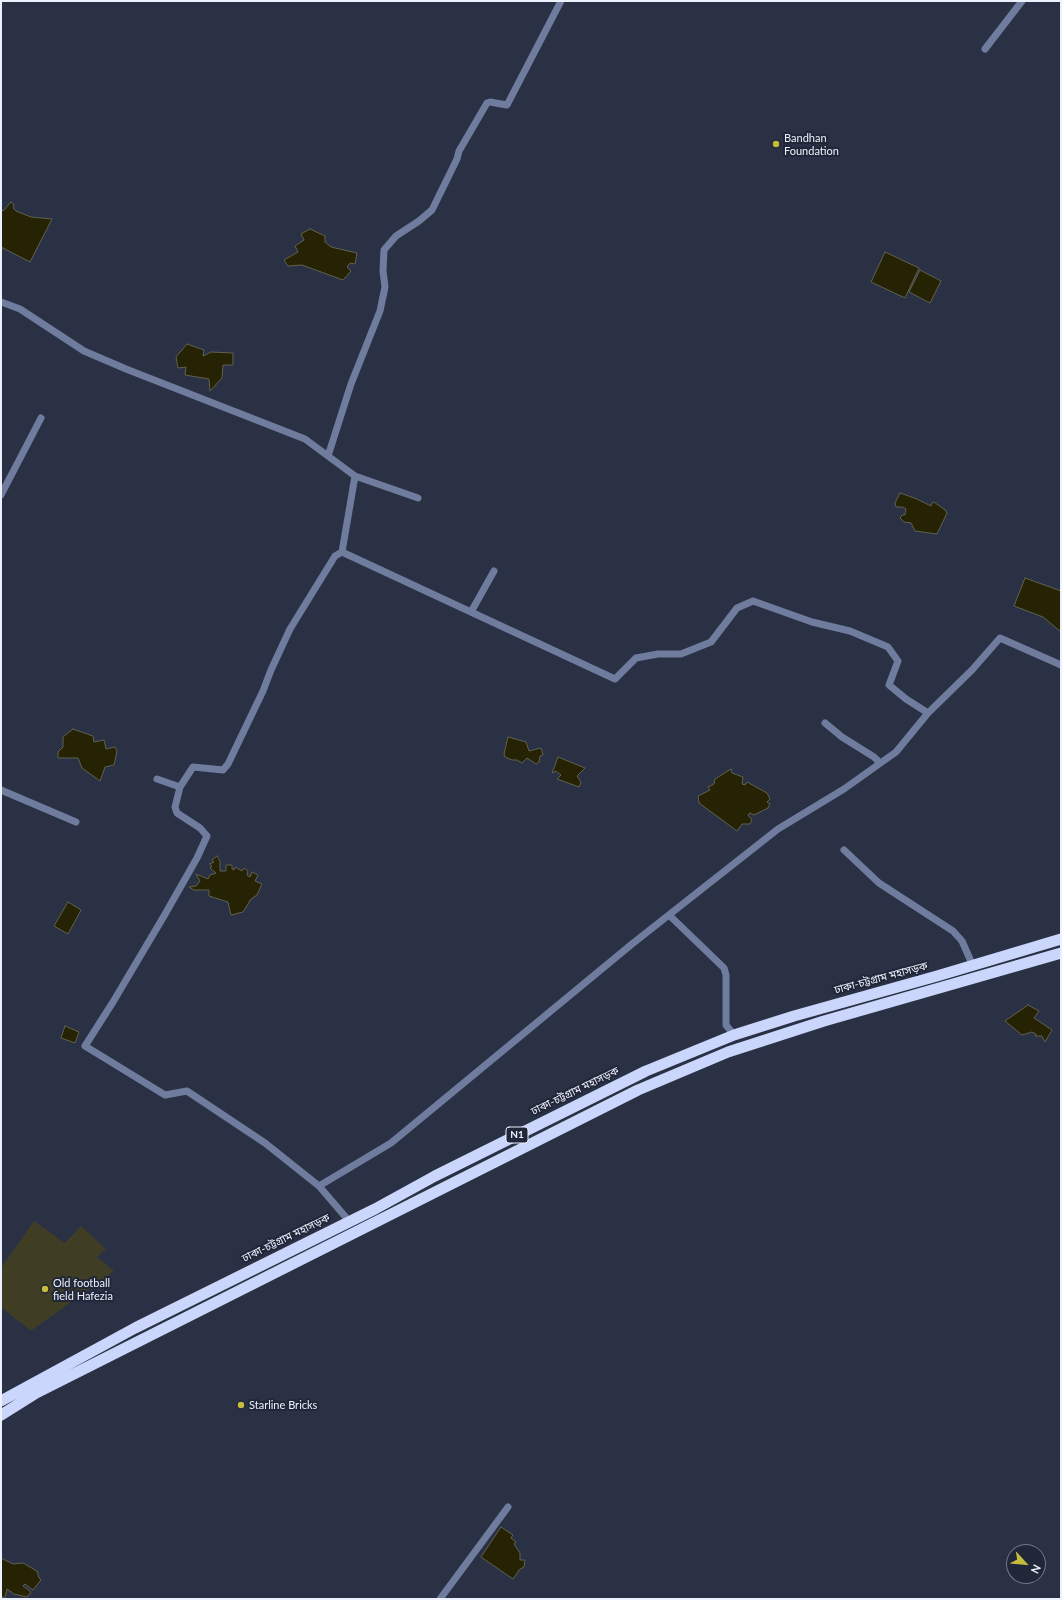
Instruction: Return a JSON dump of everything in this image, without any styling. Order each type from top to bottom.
[{"type":"highway","name":"ঢাকা-চট্টগ্রাম মহাসড়ক","points":[[1,1401],[135,1328],[646,1071],[734,1035],[794,1016],[973,966],[1061,939]]},
{"type":"highway","name":"N1","points":[[1,1415],[36,1394],[92,1365],[638,1090],[728,1052],[816,1023],[1061,953]]},
{"type":"street","points":[[328,456],[350,384],[380,311],[385,287],[382,271],[384,250],[396,236],[419,221],[432,210],[457,159],[459,151],[487,104],[490,102],[507,106],[561,1]]},
{"type":"street","points":[[985,49],[1022,1]]},
{"type":"street","points":[[1,302],[20,309],[84,350],[126,369],[305,439],[355,476],[418,498]]},
{"type":"street","points":[[1,494],[4,480],[41,418]]},
{"type":"street","points":[[342,552],[355,476]]},
{"type":"street","points":[[342,552],[615,679],[636,658],[658,654],[681,654],[711,642],[738,608],[753,601],[812,622],[850,631],[888,647],[898,661],[889,685],[906,699],[928,713]]},
{"type":"street","points":[[342,552],[335,556],[290,629],[263,691],[228,764],[223,770],[193,767],[180,787],[175,807],[177,813],[200,828],[207,836],[197,858],[113,1002],[85,1046],[165,1095],[187,1091],[265,1143],[319,1186],[349,1221]]},
{"type":"street","points":[[471,612],[494,571]]},
{"type":"street","points":[[319,1186],[392,1143],[669,915],[778,829],[844,788],[896,752],[928,713],[972,670],[1000,638],[1061,665]]},
{"type":"street","points":[[825,723],[842,737],[874,757],[880,763]]},
{"type":"street","points":[[158,779],[180,787]]},
{"type":"street","points":[[1,790],[76,822]]},
{"type":"street","points":[[844,850],[879,883],[953,931],[962,941],[973,966]]},
{"type":"street","points":[[669,915],[724,968],[726,975],[726,1025],[734,1035]]},
{"type":"street","points":[[440,1599],[508,1507]]},
{"type":"shaded area","points":[[11,202],[16,211],[31,217],[52,219],[30,262],[1,247],[1,209],[3,211]]},
{"type":"shaded area","points":[[310,229],[325,236],[325,242],[331,247],[357,253],[355,264],[350,263],[347,267],[351,271],[343,280],[302,265],[288,266],[284,260],[298,252],[295,246],[304,240],[301,234]]},
{"type":"shaded area","points":[[885,252],[919,268],[905,298],[871,282]]},
{"type":"shaded area","points":[[920,270],[941,281],[930,303],[909,292]]},
{"type":"shaded area","points":[[187,344],[204,350],[203,356],[211,352],[233,353],[233,365],[223,365],[222,378],[210,391],[209,379],[185,375],[186,367],[178,368],[176,357]]},
{"type":"shaded area","points":[[900,493],[931,506],[934,502],[945,510],[947,513],[937,534],[915,531],[911,523],[904,522],[900,518],[902,515],[905,515],[906,509],[896,507],[895,503]]},
{"type":"shaded area","points":[[1025,578],[1061,591],[1061,632],[1043,617],[1014,606]]},
{"type":"shaded area","points":[[73,729],[93,736],[94,742],[104,740],[106,749],[115,747],[117,751],[114,765],[105,767],[100,781],[82,768],[78,758],[58,758],[58,752],[63,747],[63,737]]},
{"type":"shaded area","points":[[508,737],[526,742],[529,751],[541,748],[543,755],[540,756],[539,762],[536,764],[527,758],[522,763],[505,757],[504,754]]},
{"type":"shaded area","points":[[558,757],[585,768],[577,776],[581,782],[579,787],[557,779],[561,775],[556,771],[552,773]]},
{"type":"shaded area","points":[[731,769],[732,773],[743,777],[742,784],[745,785],[747,782],[767,793],[770,799],[767,802],[770,804],[768,808],[754,815],[750,813],[748,815],[752,820],[750,824],[742,824],[737,831],[699,803],[698,796],[710,790],[708,787],[714,784],[715,779]]},
{"type":"shaded area","points":[[217,856],[220,861],[220,871],[226,871],[226,865],[232,865],[232,869],[234,870],[235,867],[242,871],[244,868],[248,871],[247,875],[250,877],[252,872],[258,875],[255,881],[262,884],[257,895],[251,899],[243,912],[231,915],[228,902],[209,896],[209,890],[194,890],[189,887],[196,886],[200,881],[196,874],[208,879],[210,875],[216,873],[210,868],[212,866],[209,864],[214,862],[212,860]]},
{"type":"shaded area","points":[[68,902],[81,910],[68,934],[54,926]]},
{"type":"shaded area","points":[[1028,1005],[1039,1011],[1034,1018],[1052,1030],[1045,1042],[1042,1036],[1035,1036],[1036,1034],[1032,1032],[1022,1035],[1005,1021]]},
{"type":"shaded area","points":[[65,1026],[79,1032],[75,1043],[61,1038]]},
{"type":"shaded area","name":"Old football field Hafezia","points":[[34,1221],[65,1243],[81,1226],[106,1249],[97,1257],[114,1271],[31,1331],[1,1307],[1,1268]]},
{"type":"shaded area","points":[[501,1527],[513,1535],[511,1538],[516,1542],[514,1544],[520,1553],[520,1560],[525,1560],[524,1567],[520,1569],[513,1579],[481,1557]]},
{"type":"shaded area","points":[[1,1558],[13,1564],[23,1563],[37,1571],[41,1580],[33,1590],[25,1584],[23,1586],[31,1592],[27,1597],[14,1594],[7,1589],[5,1598],[1,1596]]},
{"type":"place","name":"Bandhan Foundation","points":[[776,144]]},
{"type":"place","name":"Old football field Hafezia","points":[[45,1289]]},
{"type":"place","name":"Starline Bricks","points":[[241,1405]]}]
